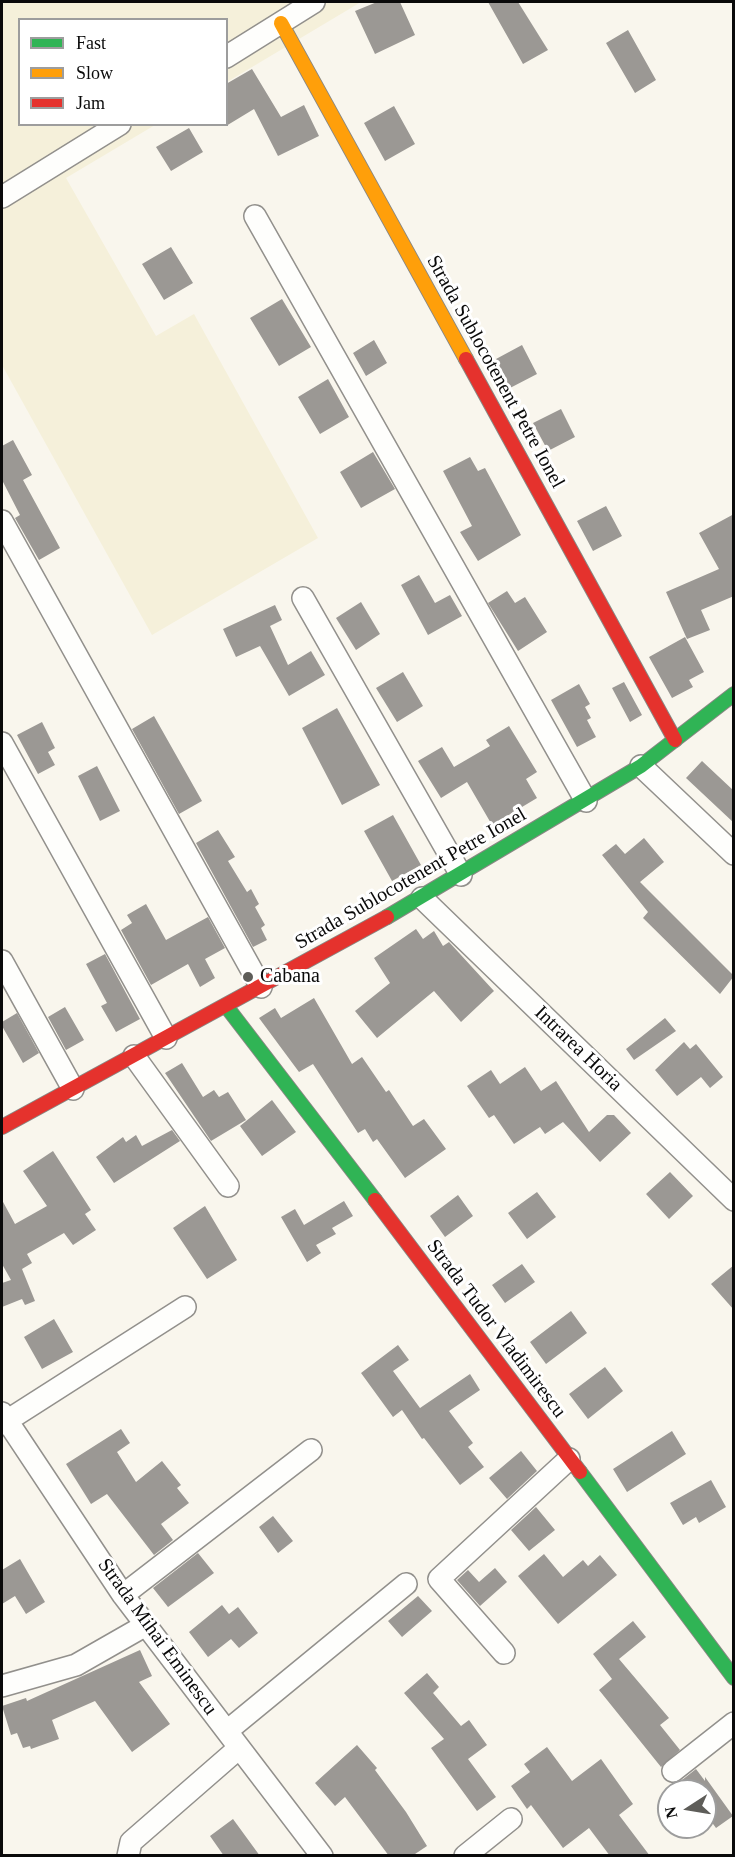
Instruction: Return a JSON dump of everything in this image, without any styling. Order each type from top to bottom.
[{"type":"street","points":[[228,56],[314,2]]},
{"type":"street","name":"Strada Sublocotenent Petre Ionel","points":[[281,23],[675,740]]},
{"type":"street","points":[[2,197],[117,126]]},
{"type":"street","points":[[255,216],[586,801]]},
{"type":"street","points":[[2,521],[261,987]]},
{"type":"street","points":[[303,598],[460,875]]},
{"type":"street","name":"Strada Sublocotenent Petre Ionel","points":[[2,1127],[422,898],[586,801],[641,766],[734,693]]},
{"type":"street","points":[[2,743],[166,1038]]},
{"type":"street","points":[[641,766],[734,854]]},
{"type":"street","name":"Intrarea Horia","points":[[422,898],[734,1200]]},
{"type":"street","points":[[2,961],[73,1089]]},
{"type":"street","name":"Strada Tudor Vladimirescu","points":[[226,1006],[734,1678]]},
{"type":"street","points":[[134,1056],[228,1186]]},
{"type":"street","points":[[3,1419],[185,1307]]},
{"type":"street","name":"Strada Mihai Eminescu","points":[[3,1419],[123,1595],[322,1856]]},
{"type":"street","points":[[123,1595],[311,1450]]},
{"type":"street","points":[[504,1653],[439,1579],[570,1459]]},
{"type":"street","points":[[128,1856],[131,1842],[233,1740],[406,1584]]},
{"type":"street","points":[[2,1686],[76,1665],[146,1625]]},
{"type":"street","points":[[673,1771],[734,1723]]},
{"type":"street","points":[[465,1856],[511,1819]]},
{"type":"shaded area","points":[[2,2],[361,2],[228,81],[228,18],[18,18],[18,126],[153,126],[66,178],[156,336],[194,314],[318,538],[152,635],[2,365]]},
{"type":"building","points":[[377,2],[400,2],[415,35],[375,54],[355,11]]},
{"type":"building","points":[[488,2],[518,2],[548,50],[523,64]]},
{"type":"building","points":[[628,30],[656,80],[635,93],[606,43]]},
{"type":"building","points":[[252,69],[281,117],[304,105],[319,136],[278,156],[254,109],[228,125],[228,83]]},
{"type":"building","points":[[394,106],[415,144],[385,161],[364,123]]},
{"type":"building","points":[[189,128],[203,152],[171,171],[156,147]]},
{"type":"building","points":[[171,247],[193,283],[164,300],[142,264]]},
{"type":"building","points":[[282,299],[311,347],[279,366],[250,318]]},
{"type":"building","points":[[374,340],[387,363],[366,376],[353,353]]},
{"type":"building","points":[[522,345],[537,374],[510,388],[496,359]]},
{"type":"building","points":[[328,379],[349,417],[320,434],[298,397]]},
{"type":"building","points":[[561,409],[575,437],[548,451],[533,423]]},
{"type":"building","points":[[13,440],[32,475],[23,480],[60,548],[39,560],[15,518],[20,515],[2,480],[2,446]]},
{"type":"building","points":[[373,452],[395,489],[361,508],[340,472]]},
{"type":"building","points":[[470,457],[478,471],[485,468],[521,535],[478,561],[460,532],[472,526],[443,471]]},
{"type":"building","points":[[606,506],[622,536],[593,551],[577,521]]},
{"type":"building","points":[[734,514],[734,596],[701,610],[710,630],[687,639],[666,592],[719,569],[699,533]]},
{"type":"building","points":[[419,575],[435,603],[450,595],[462,616],[428,635],[401,585]]},
{"type":"building","points":[[507,591],[515,603],[525,597],[547,632],[518,651],[488,603]]},
{"type":"building","points":[[361,602],[380,634],[356,650],[336,618]]},
{"type":"building","points":[[275,605],[282,620],[270,626],[288,665],[311,651],[325,675],[289,696],[260,646],[236,657],[223,629]]},
{"type":"building","points":[[685,637],[704,672],[689,680],[693,687],[672,698],[649,657]]},
{"type":"building","points":[[403,672],[423,706],[397,722],[376,688]]},
{"type":"building","points":[[624,682],[642,715],[630,722],[612,688]]},
{"type":"building","points":[[579,684],[590,704],[585,707],[591,718],[587,720],[596,737],[577,747],[551,700]]},
{"type":"building","points":[[337,708],[380,785],[342,805],[302,728]]},
{"type":"building","points":[[154,716],[202,801],[179,814],[132,729]]},
{"type":"building","points":[[42,722],[55,748],[48,752],[55,765],[38,774],[17,735]]},
{"type":"building","points":[[509,726],[537,772],[526,779],[537,798],[492,825],[467,782],[441,798],[418,761],[442,747],[454,767],[490,746],[486,740]]},
{"type":"building","points":[[702,761],[734,791],[734,823],[686,778]]},
{"type":"building","points":[[97,766],[120,811],[100,821],[78,776]]},
{"type":"building","points":[[393,815],[421,865],[392,881],[364,831]]},
{"type":"building","points":[[218,830],[235,857],[228,861],[247,892],[251,889],[259,904],[255,907],[265,925],[261,928],[267,940],[253,947],[196,843]]},
{"type":"building","points":[[644,838],[664,862],[640,882],[734,976],[720,994],[643,918],[648,912],[602,855],[616,844],[625,854]]},
{"type":"building","points":[[146,904],[166,940],[208,917],[225,948],[205,959],[215,978],[200,987],[188,964],[151,985],[121,930],[132,923],[127,915]]},
{"type":"building","points":[[416,929],[423,939],[434,931],[443,946],[449,942],[494,991],[461,1022],[434,991],[377,1038],[355,1011],[390,983],[374,958]]},
{"type":"building","points":[[105,954],[140,1019],[116,1032],[101,1006],[107,1003],[86,964]]},
{"type":"building","points":[[314,998],[352,1064],[362,1057],[386,1092],[389,1090],[413,1126],[424,1119],[446,1149],[405,1178],[377,1139],[373,1142],[365,1129],[358,1133],[313,1064],[299,1072],[259,1018],[275,1008],[281,1018]]},
{"type":"building","points":[[65,1007],[84,1040],[66,1050],[48,1017]]},
{"type":"building","points":[[17,1013],[39,1053],[23,1063],[2,1026],[2,1022]]},
{"type":"building","points":[[665,1018],[676,1031],[634,1060],[626,1049]]},
{"type":"building","points":[[684,1042],[690,1049],[696,1044],[723,1077],[710,1088],[701,1077],[677,1096],[655,1070]]},
{"type":"building","points":[[182,1063],[203,1097],[214,1090],[219,1097],[228,1092],[246,1120],[211,1141],[165,1073]]},
{"type":"building","points":[[525,1067],[541,1091],[556,1081],[589,1132],[607,1115],[614,1115],[631,1133],[600,1162],[563,1122],[545,1134],[540,1127],[514,1144],[494,1115],[489,1118],[467,1086],[491,1070],[500,1084]]},
{"type":"building","points":[[272,1100],[296,1132],[262,1156],[240,1126]]},
{"type":"building","points":[[172,1130],[180,1141],[114,1183],[96,1157],[123,1137],[126,1142],[136,1135],[142,1146]]},
{"type":"building","points":[[53,1151],[91,1210],[85,1214],[96,1230],[73,1245],[64,1233],[27,1254],[32,1263],[22,1269],[35,1301],[25,1305],[22,1299],[2,1307],[2,1283],[11,1280],[2,1264],[2,1200],[15,1224],[47,1206],[23,1171]]},
{"type":"building","points":[[670,1172],[693,1196],[669,1219],[646,1194]]},
{"type":"building","points":[[537,1192],[556,1217],[527,1239],[508,1213]]},
{"type":"building","points":[[458,1195],[473,1216],[445,1237],[430,1216]]},
{"type":"building","points":[[344,1201],[353,1216],[332,1228],[336,1234],[316,1245],[321,1253],[307,1262],[281,1217],[295,1209],[304,1225]]},
{"type":"building","points":[[205,1206],[237,1260],[207,1279],[173,1228]]},
{"type":"building","points":[[522,1264],[535,1282],[505,1303],[492,1285]]},
{"type":"building","points":[[734,1265],[734,1310],[711,1284]]},
{"type":"building","points":[[571,1311],[587,1333],[546,1364],[530,1342]]},
{"type":"building","points":[[54,1319],[73,1352],[42,1369],[24,1337]]},
{"type":"building","points":[[398,1345],[409,1360],[393,1371],[420,1408],[470,1374],[480,1390],[449,1411],[473,1443],[468,1447],[484,1467],[460,1485],[424,1438],[422,1439],[402,1410],[393,1417],[361,1373]]},
{"type":"building","points":[[605,1367],[623,1391],[588,1419],[569,1394]]},
{"type":"building","points":[[121,1429],[130,1443],[117,1452],[136,1482],[162,1461],[181,1485],[177,1488],[189,1503],[161,1524],[173,1540],[154,1555],[107,1494],[91,1504],[66,1464]]},
{"type":"building","points":[[672,1431],[686,1454],[627,1492],[613,1469]]},
{"type":"building","points":[[521,1451],[537,1471],[507,1499],[489,1478]]},
{"type":"building","points":[[711,1480],[726,1507],[699,1523],[696,1517],[683,1525],[670,1503]]},
{"type":"building","points":[[536,1507],[555,1530],[529,1551],[511,1530]]},
{"type":"building","points":[[273,1516],[293,1541],[278,1553],[259,1527]]},
{"type":"building","points":[[198,1553],[214,1573],[168,1607],[153,1588]]},
{"type":"building","points":[[544,1554],[563,1577],[583,1560],[588,1566],[600,1555],[617,1575],[558,1624],[518,1576]]},
{"type":"building","points":[[20,1559],[45,1602],[26,1614],[15,1596],[2,1604],[2,1570]]},
{"type":"building","points":[[495,1568],[507,1582],[480,1606],[457,1580],[468,1570],[479,1582]]},
{"type":"building","points":[[418,1596],[432,1611],[402,1637],[388,1621]]},
{"type":"building","points":[[222,1605],[229,1614],[238,1607],[258,1633],[239,1648],[231,1639],[208,1657],[189,1632]]},
{"type":"building","points":[[633,1621],[646,1637],[619,1659],[669,1718],[660,1725],[680,1750],[661,1767],[599,1690],[612,1679],[593,1654]]},
{"type":"building","points":[[140,1650],[152,1676],[139,1682],[170,1724],[132,1752],[95,1701],[52,1720],[59,1739],[31,1749],[30,1746],[23,1748],[17,1733],[11,1735],[2,1706],[26,1698],[27,1701]]},
{"type":"building","points":[[427,1673],[439,1687],[433,1693],[461,1726],[469,1720],[487,1745],[468,1759],[496,1797],[477,1811],[431,1748],[444,1739],[404,1693]]},
{"type":"building","points":[[357,1745],[377,1768],[375,1770],[406,1812],[427,1846],[412,1856],[389,1856],[345,1797],[335,1806],[315,1783]]},
{"type":"building","points":[[547,1747],[572,1781],[601,1759],[633,1804],[619,1815],[650,1856],[610,1856],[589,1828],[563,1848],[531,1805],[527,1809],[511,1786],[530,1772],[524,1764]]},
{"type":"building","points":[[696,1769],[704,1779],[683,1779]]},
{"type":"building","points":[[717,1794],[733,1816],[717,1827]]},
{"type":"building","points":[[233,1819],[260,1856],[224,1856],[210,1836]]},
{"type":"traffic: fast","points":[[387,917],[641,766],[734,694]]},
{"type":"traffic: fast","points":[[226,1006],[375,1200]]},
{"type":"traffic: fast","points":[[580,1472],[734,1678]]},
{"type":"traffic: slow","points":[[281,23],[466,359]]},
{"type":"traffic: jam","points":[[466,359],[675,740]]},
{"type":"traffic: jam","points":[[2,1127],[387,917]]},
{"type":"traffic: jam","points":[[375,1200],[580,1472]]},
{"type":"place","name":"Cabana","points":[[248,977]]}]
